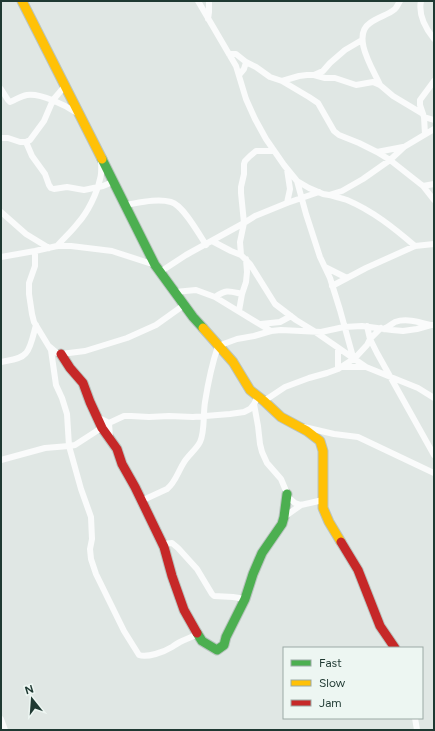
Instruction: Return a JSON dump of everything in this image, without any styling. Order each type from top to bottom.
[{"type":"street","points":[[22,1],[157,269],[193,317],[233,362],[250,390],[259,400],[281,417],[320,440],[323,451],[323,508],[329,522],[358,570],[380,626],[394,647]]},
{"type":"street","points":[[198,1],[229,54],[238,73],[246,99],[255,119],[274,151],[297,181],[324,194],[347,200],[374,214],[414,246]]},
{"type":"street","points":[[208,19],[209,1]]},
{"type":"street","points":[[380,85],[370,64],[362,40],[362,34],[365,27],[394,10],[400,1]]},
{"type":"street","points":[[421,1],[423,21],[430,35],[434,39]]},
{"type":"street","points":[[221,40],[246,62],[270,77],[282,81],[318,103],[334,131],[339,135],[359,143],[390,160],[422,186],[434,200]]},
{"type":"street","points":[[314,76],[323,71],[345,50],[362,40]]},
{"type":"street","points":[[229,54],[238,56]]},
{"type":"street","points":[[238,56],[238,73]]},
{"type":"street","points":[[238,73],[244,69],[246,62]]},
{"type":"street","points":[[323,71],[325,78]]},
{"type":"street","points":[[282,81],[299,76],[314,76],[335,78],[356,85],[373,82],[380,85],[393,96],[423,116],[434,120]]},
{"type":"street","points":[[425,134],[420,100],[434,81]]},
{"type":"street","points":[[1,138],[8,138],[20,142],[30,140],[44,122],[53,100],[65,86]]},
{"type":"street","points":[[1,89],[10,102],[28,95],[53,100],[79,114]]},
{"type":"street","points":[[62,104],[71,99]]},
{"type":"street","points":[[329,195],[342,191],[363,178],[390,160],[404,147],[434,129]]},
{"type":"street","points":[[26,142],[32,156],[51,188],[56,189],[67,187],[84,190],[112,182]]},
{"type":"street","points":[[377,152],[404,147]]},
{"type":"street","points":[[239,311],[247,272],[240,242],[244,223],[241,187],[244,177],[244,164],[245,161],[256,151],[274,151]]},
{"type":"street","points":[[57,246],[84,216],[101,178],[101,160]]},
{"type":"street","points":[[287,169],[290,189],[288,203]]},
{"type":"street","points":[[297,181],[306,214],[320,257],[332,286],[354,358]]},
{"type":"street","points":[[422,186],[434,184]]},
{"type":"street","points":[[1,257],[57,246],[71,246],[112,251],[157,269],[209,243],[255,216],[319,192]]},
{"type":"street","points":[[125,205],[159,201],[171,202],[177,205],[209,243],[244,257],[275,304],[293,318],[366,367],[418,388],[434,398]]},
{"type":"street","points":[[1,212],[26,234],[49,248]]},
{"type":"street","points":[[332,286],[366,268],[414,246],[434,244]]},
{"type":"street","points":[[35,251],[35,266],[29,283],[29,294],[32,314],[36,325],[47,343],[84,383],[97,417],[106,426],[110,438],[117,449],[122,464],[163,544],[184,610],[202,641],[217,650],[224,645],[226,637],[245,599],[262,553],[282,524],[287,494]]},
{"type":"street","points":[[325,267],[347,278]]},
{"type":"street","points":[[246,282],[258,277]]},
{"type":"street","points":[[175,292],[196,290],[215,297],[271,330]]},
{"type":"street","points":[[215,297],[225,291],[242,294]]},
{"type":"street","points":[[57,354],[85,351],[126,338],[156,325],[184,305]]},
{"type":"street","points":[[261,324],[280,322],[293,318]]},
{"type":"street","points":[[292,330],[293,318]]},
{"type":"street","points":[[1,460],[45,448],[75,444],[124,416],[193,417],[244,412],[250,409],[259,400],[294,382],[327,373],[339,368],[354,358],[367,345],[370,339],[382,329],[395,322],[404,320],[432,325]]},
{"type":"street","points":[[1,362],[13,360],[26,353],[36,325]]},
{"type":"street","points":[[218,346],[237,339],[254,336],[271,330],[321,332],[344,327],[367,326],[403,331],[432,325]]},
{"type":"street","points":[[367,326],[370,339],[389,376],[434,454]]},
{"type":"street","points":[[33,336],[47,343]]},
{"type":"street","points":[[141,501],[170,486],[183,463],[200,442],[202,435],[204,404],[218,346]]},
{"type":"street","points":[[338,348],[339,368]]},
{"type":"street","points":[[57,354],[56,385],[67,414],[69,446],[81,489],[91,517],[91,554],[96,574],[124,631],[140,656],[158,653],[198,634]]},
{"type":"street","points":[[339,368],[366,367]]},
{"type":"street","points":[[259,400],[258,426],[262,452],[267,463],[281,480],[289,498],[295,503],[301,504],[323,500]]},
{"type":"street","points":[[297,426],[334,434],[358,437],[434,473]]},
{"type":"street","points":[[284,517],[301,504]]},
{"type":"street","points":[[163,544],[172,543],[178,548],[197,569],[214,596],[245,599]]},
{"type":"street","points":[[415,719],[417,730]]},
{"type":"street","points":[[1,720],[5,730]]},
{"type":"traffic: fast","points":[[102,159],[155,265],[193,317],[203,328]]},
{"type":"traffic: fast","points":[[197,633],[202,641],[217,650],[224,645],[226,637],[245,599],[262,553],[282,524],[287,494]]},
{"type":"traffic: slow","points":[[22,1],[102,159]]},
{"type":"traffic: slow","points":[[203,328],[233,362],[250,390],[281,417],[307,431],[320,441],[323,451],[323,508],[329,522],[341,542]]},
{"type":"traffic: jam","points":[[61,354],[70,368],[83,383],[102,428],[117,449],[122,464],[135,487],[164,547],[184,610],[197,633]]},
{"type":"traffic: jam","points":[[341,542],[358,570],[380,626],[394,647]]}]
